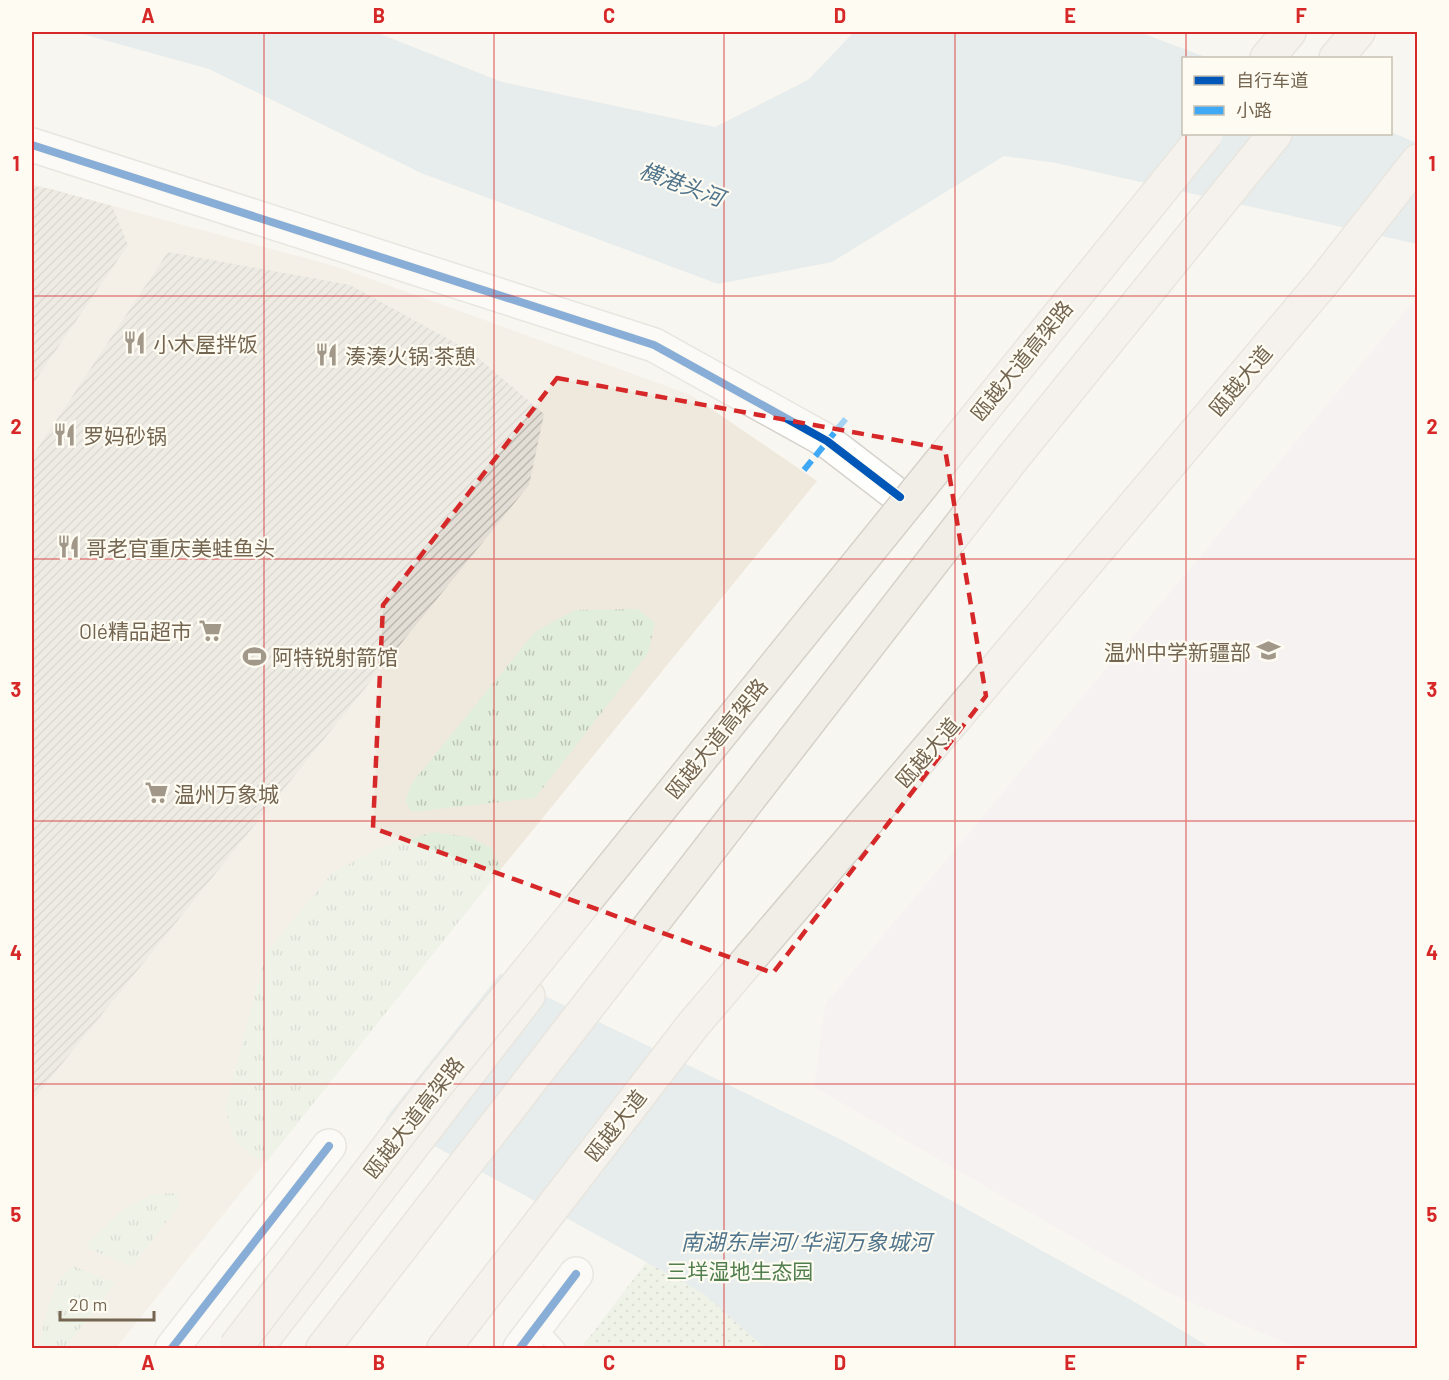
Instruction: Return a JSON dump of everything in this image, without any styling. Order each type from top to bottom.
[{"type":"highway","points":[[1337,57],[1358,32]]},
{"type":"highway","points":[[256,1348],[564,949],[900,497],[1190,135]]},
{"type":"highway","name":"瓯越大道高架路","points":[[235,1348],[441,1080],[1205,135]]},
{"type":"highway","points":[[323,1348],[1012,459],[1274,135]]},
{"type":"highway","name":"瓯越大道","points":[[444,1348],[693,1025],[1323,282],[1418,161]]},
{"type":"street","points":[[32,144],[654,345],[827,441],[900,497]]},
{"type":"street","points":[[172,1348],[329,1146]]},
{"type":"street","points":[[538,1341],[576,1274]]},
{"type":"highlighted area","points":[[557,378],[945,449],[986,696],[773,973],[373,828],[383,605]]},
{"type":"shaded area","points":[[32,184],[338,267],[691,395],[817,481],[116,1348],[32,1348]]},
{"type":"shaded area","name":"温州中学新疆部","points":[[1417,297],[1417,1348],[1297,1348],[1169,1293],[814,1087],[825,1005]]},
{"type":"green space","points":[[638,609],[655,623],[648,653],[535,798],[412,812],[405,801],[412,783],[536,631],[575,610]]},
{"type":"green space","points":[[434,832],[469,837],[492,848],[501,869],[268,1160],[254,1157],[235,1141],[225,1109],[266,953],[333,872],[382,847]]},
{"type":"green space","name":"三垟湿地生态园","points":[[718,1168],[1027,1348],[581,1348]]},
{"type":"green space","points":[[176,1193],[179,1206],[132,1266],[89,1249],[88,1243],[122,1211],[153,1194]]},
{"type":"green space","points":[[73,1266],[115,1283],[65,1348],[46,1348],[40,1340],[51,1300],[60,1282]]},
{"type":"water","name":"横港头河","points":[[75,32],[375,32],[502,82],[715,127],[808,80],[854,32],[1139,32],[1205,57],[1182,57],[1182,135],[1392,135],[1392,132],[1417,143],[1417,244],[1056,163],[1004,156],[832,262],[718,284],[421,173],[209,69]]},
{"type":"water","name":"南湖东岸河/华润万象城河","points":[[500,974],[840,1139],[1133,1301],[1211,1348],[765,1348],[703,1293],[385,1119]]},
{"type":"building","points":[[32,186],[112,206],[128,245],[32,385]]},
{"type":"building","name":"温州万象城","points":[[168,252],[350,285],[470,351],[544,414],[529,485],[32,1101],[32,457]]},
{"type":"marked path","points":[[804,470],[848,416]]},
{"type":"cycle path","points":[[32,145],[654,345],[827,441],[900,497]]},
{"type":"cycle path","points":[[172,1348],[329,1146]]},
{"type":"cycle path","points":[[520,1348],[576,1274]]},
{"type":"place","name":"小木屋拌饭","points":[[135,343]]},
{"type":"place","name":"湊湊火锅·茶憩","points":[[327,355]]},
{"type":"place","name":"罗妈砂锅","points":[[65,435]]},
{"type":"place","name":"哥老官重庆美蛙鱼头","points":[[68,547]]},
{"type":"place","name":"Olé精品超市","points":[[210,630]]},
{"type":"place","name":"温州中学新疆部","points":[[1269,651]]},
{"type":"place","name":"阿特锐射箭馆","points":[[254,656]]},
{"type":"place","name":"温州万象城","points":[[156,793]]}]
